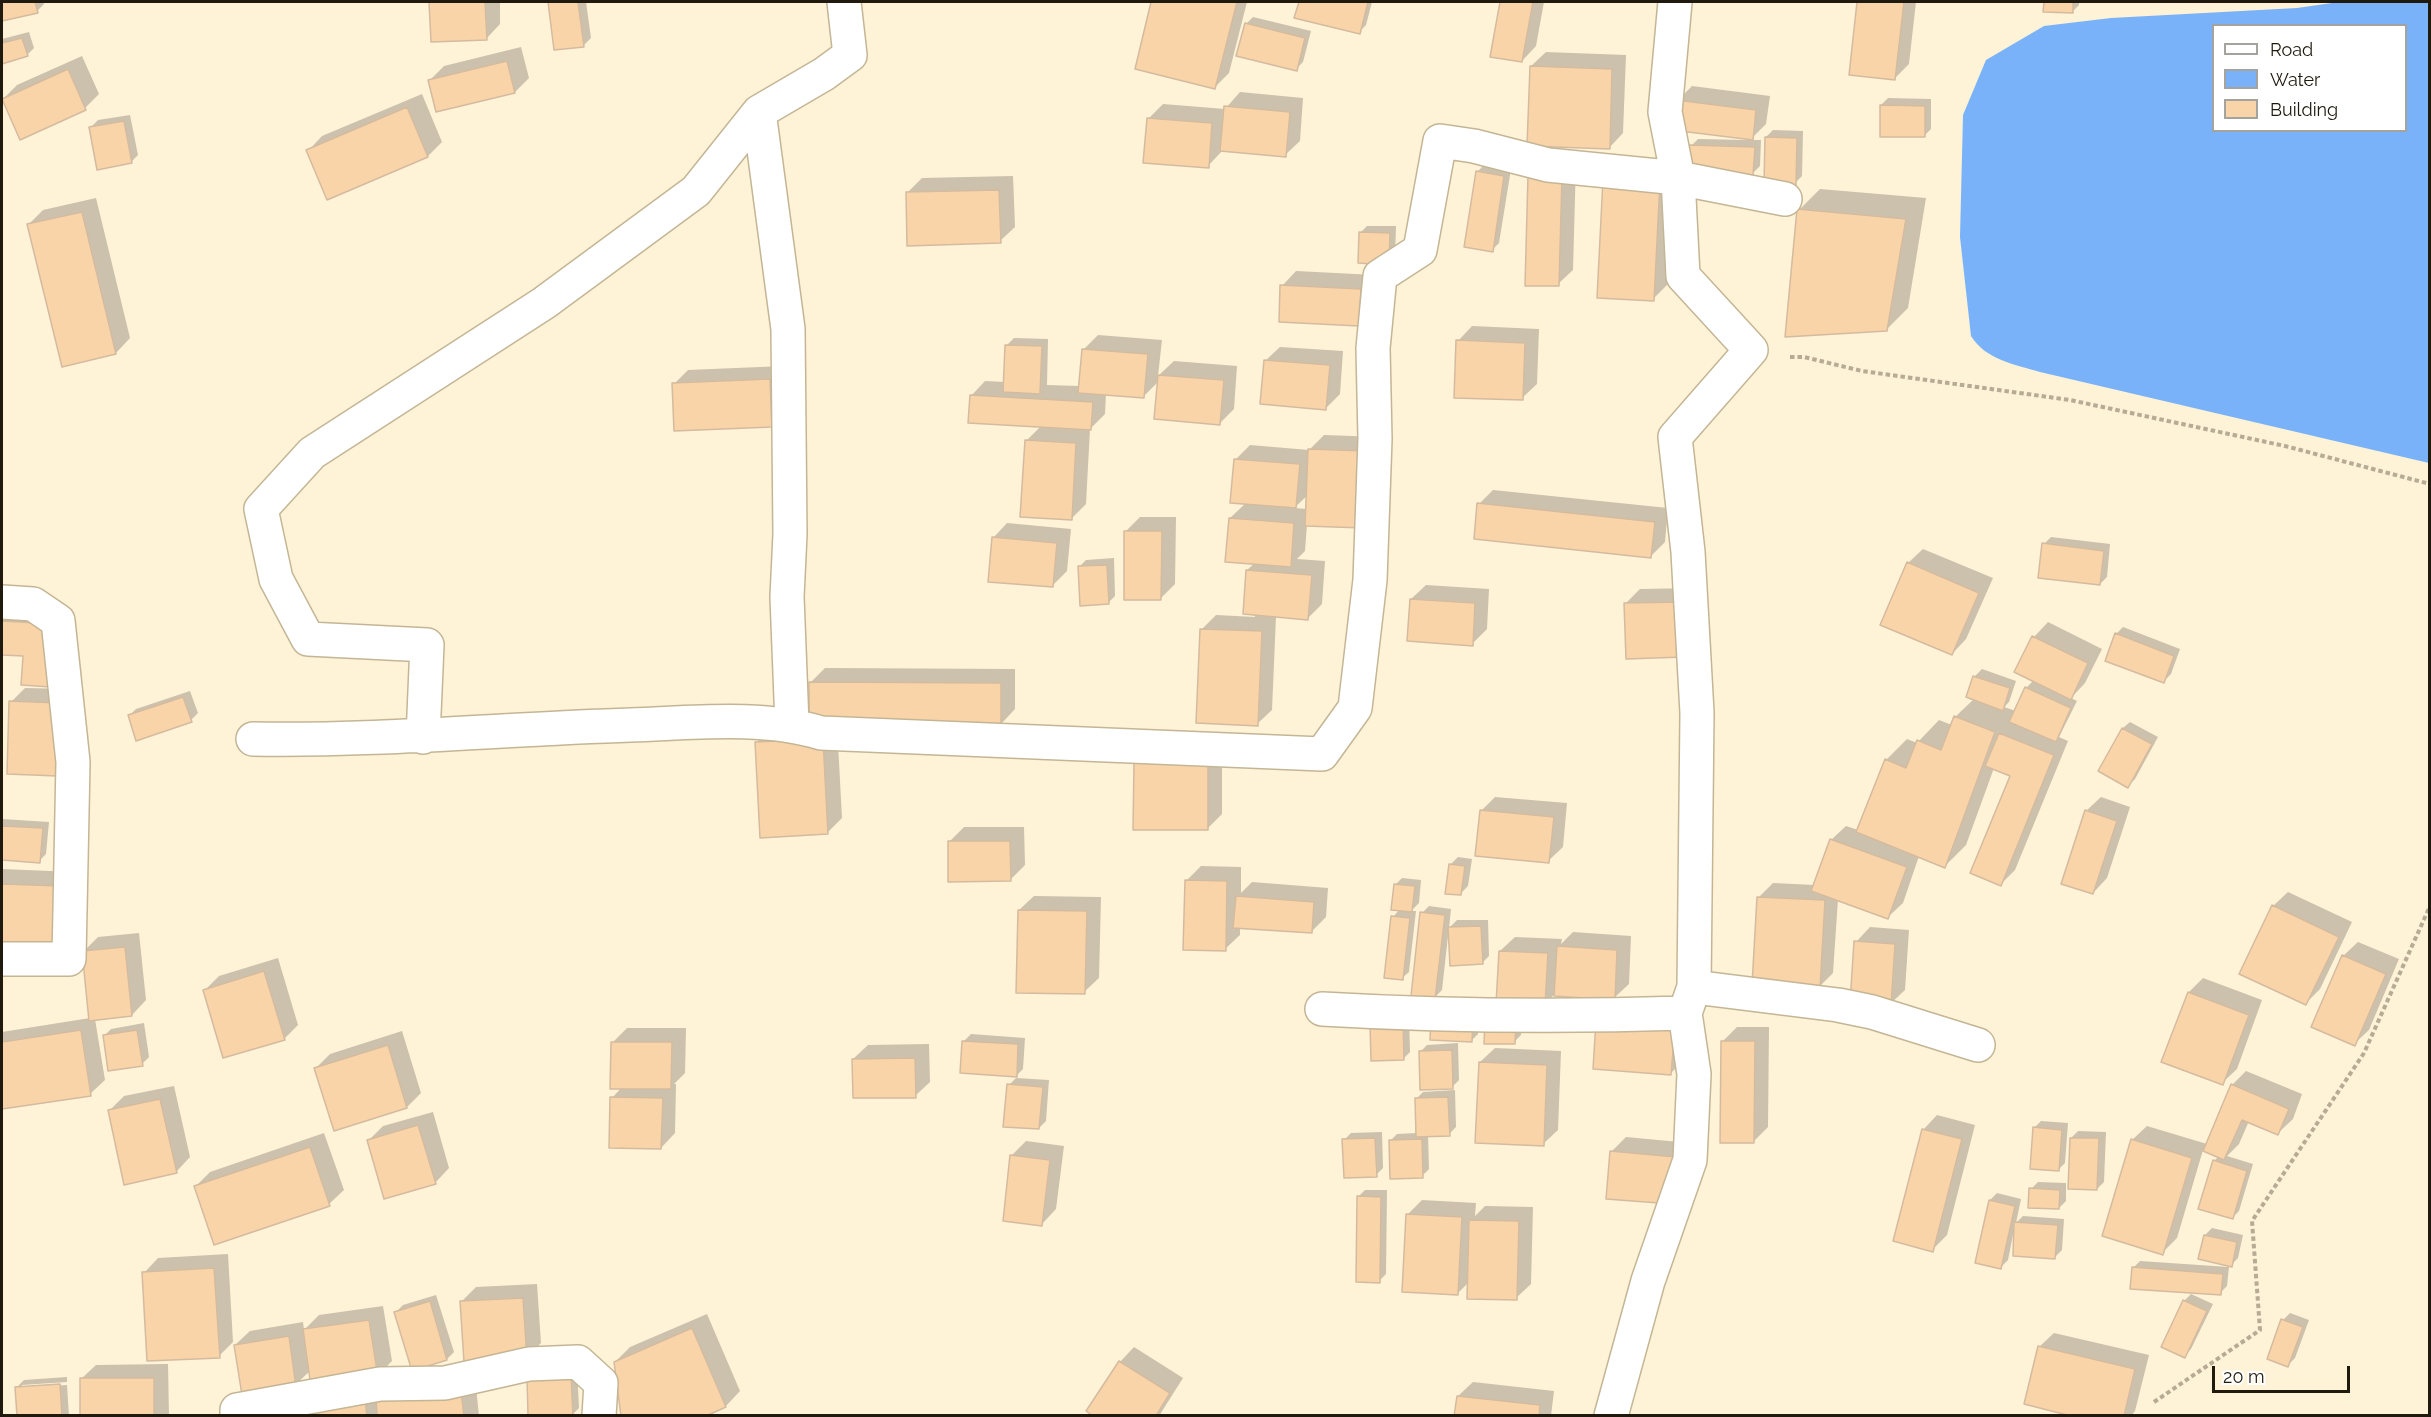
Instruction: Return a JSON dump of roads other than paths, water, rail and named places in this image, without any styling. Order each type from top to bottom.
[{"type":"street","points":[[423,737],[428,645],[308,639],[276,579],[261,509],[312,453],[544,303],[696,191],[759,112],[824,74],[850,55],[844,2]]},
{"type":"street","points":[[1611,1416],[1648,1281],[1690,1160],[1694,1074],[1690,1000],[1696,713],[1688,552],[1674,437],[1751,350],[1683,276],[1678,178],[1665,112],[1675,2]]},
{"type":"street","points":[[759,112],[788,329],[790,534],[787,597],[792,724]]},
{"type":"street","points":[[254,739],[423,737],[529,729],[671,724],[792,724],[821,733],[1322,754],[1355,708],[1370,580],[1375,439],[1373,348],[1380,276],[1420,250],[1440,141],[1474,146],[1548,165],[1678,178],[1785,199]]},
{"type":"street","points":[[2,602],[33,604],[58,621],[73,762],[69,959],[2,959]]},
{"type":"street","points":[[1323,1009],[1424,1015],[1590,1017],[1690,1000],[1838,1005],[1872,1012],[1978,1045]]},
{"type":"street","points":[[237,1416],[237,1410],[380,1384],[445,1383],[529,1364],[578,1362],[601,1383],[599,1416]]},
{"type":"water","points":[[2339,2],[2429,2],[2429,463],[2040,372],[1993,356],[1984,351],[1971,336],[1960,237],[1963,115],[1986,60],[2044,26],[2111,18],[2297,8]]}]
